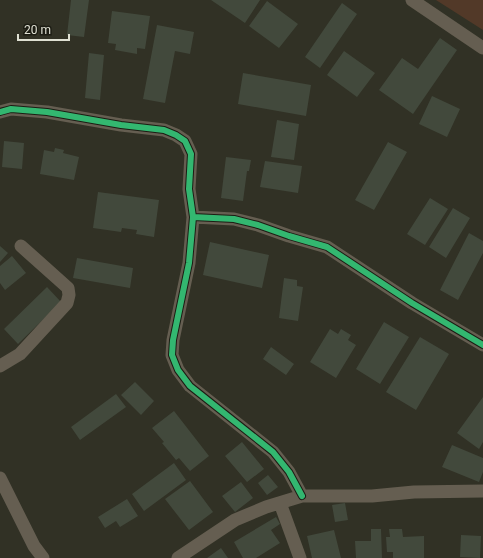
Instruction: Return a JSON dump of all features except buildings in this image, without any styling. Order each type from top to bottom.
[{"type":"street","points":[[412,0],[483,48]]},
{"type":"street","points":[[0,112],[10,109],[47,112],[121,125],[164,130],[185,141],[191,154],[189,189],[193,217],[189,263],[172,340],[172,355],[178,370],[190,386],[273,452],[289,472],[302,496]]},
{"type":"street","points":[[193,217],[234,219],[327,247],[412,304],[483,345]]},
{"type":"street","points":[[0,366],[20,354],[67,303],[70,295],[68,288],[21,246]]},
{"type":"street","points":[[0,478],[34,546],[43,558]]},
{"type":"street","points":[[178,558],[235,520],[302,496],[372,496],[414,492],[483,491]]},
{"type":"street","points":[[280,503],[300,558]]},
{"type":"shaded area","points":[[436,0],[483,0],[483,30]]},
{"type":"cycle path","points":[[0,112],[11,109],[47,112],[121,125],[164,130],[185,141],[191,154],[189,189],[193,217],[189,263],[173,340],[172,355],[178,370],[190,386],[273,452],[289,472],[302,496]]},
{"type":"cycle path","points":[[193,217],[234,219],[327,247],[412,303],[483,345]]}]
